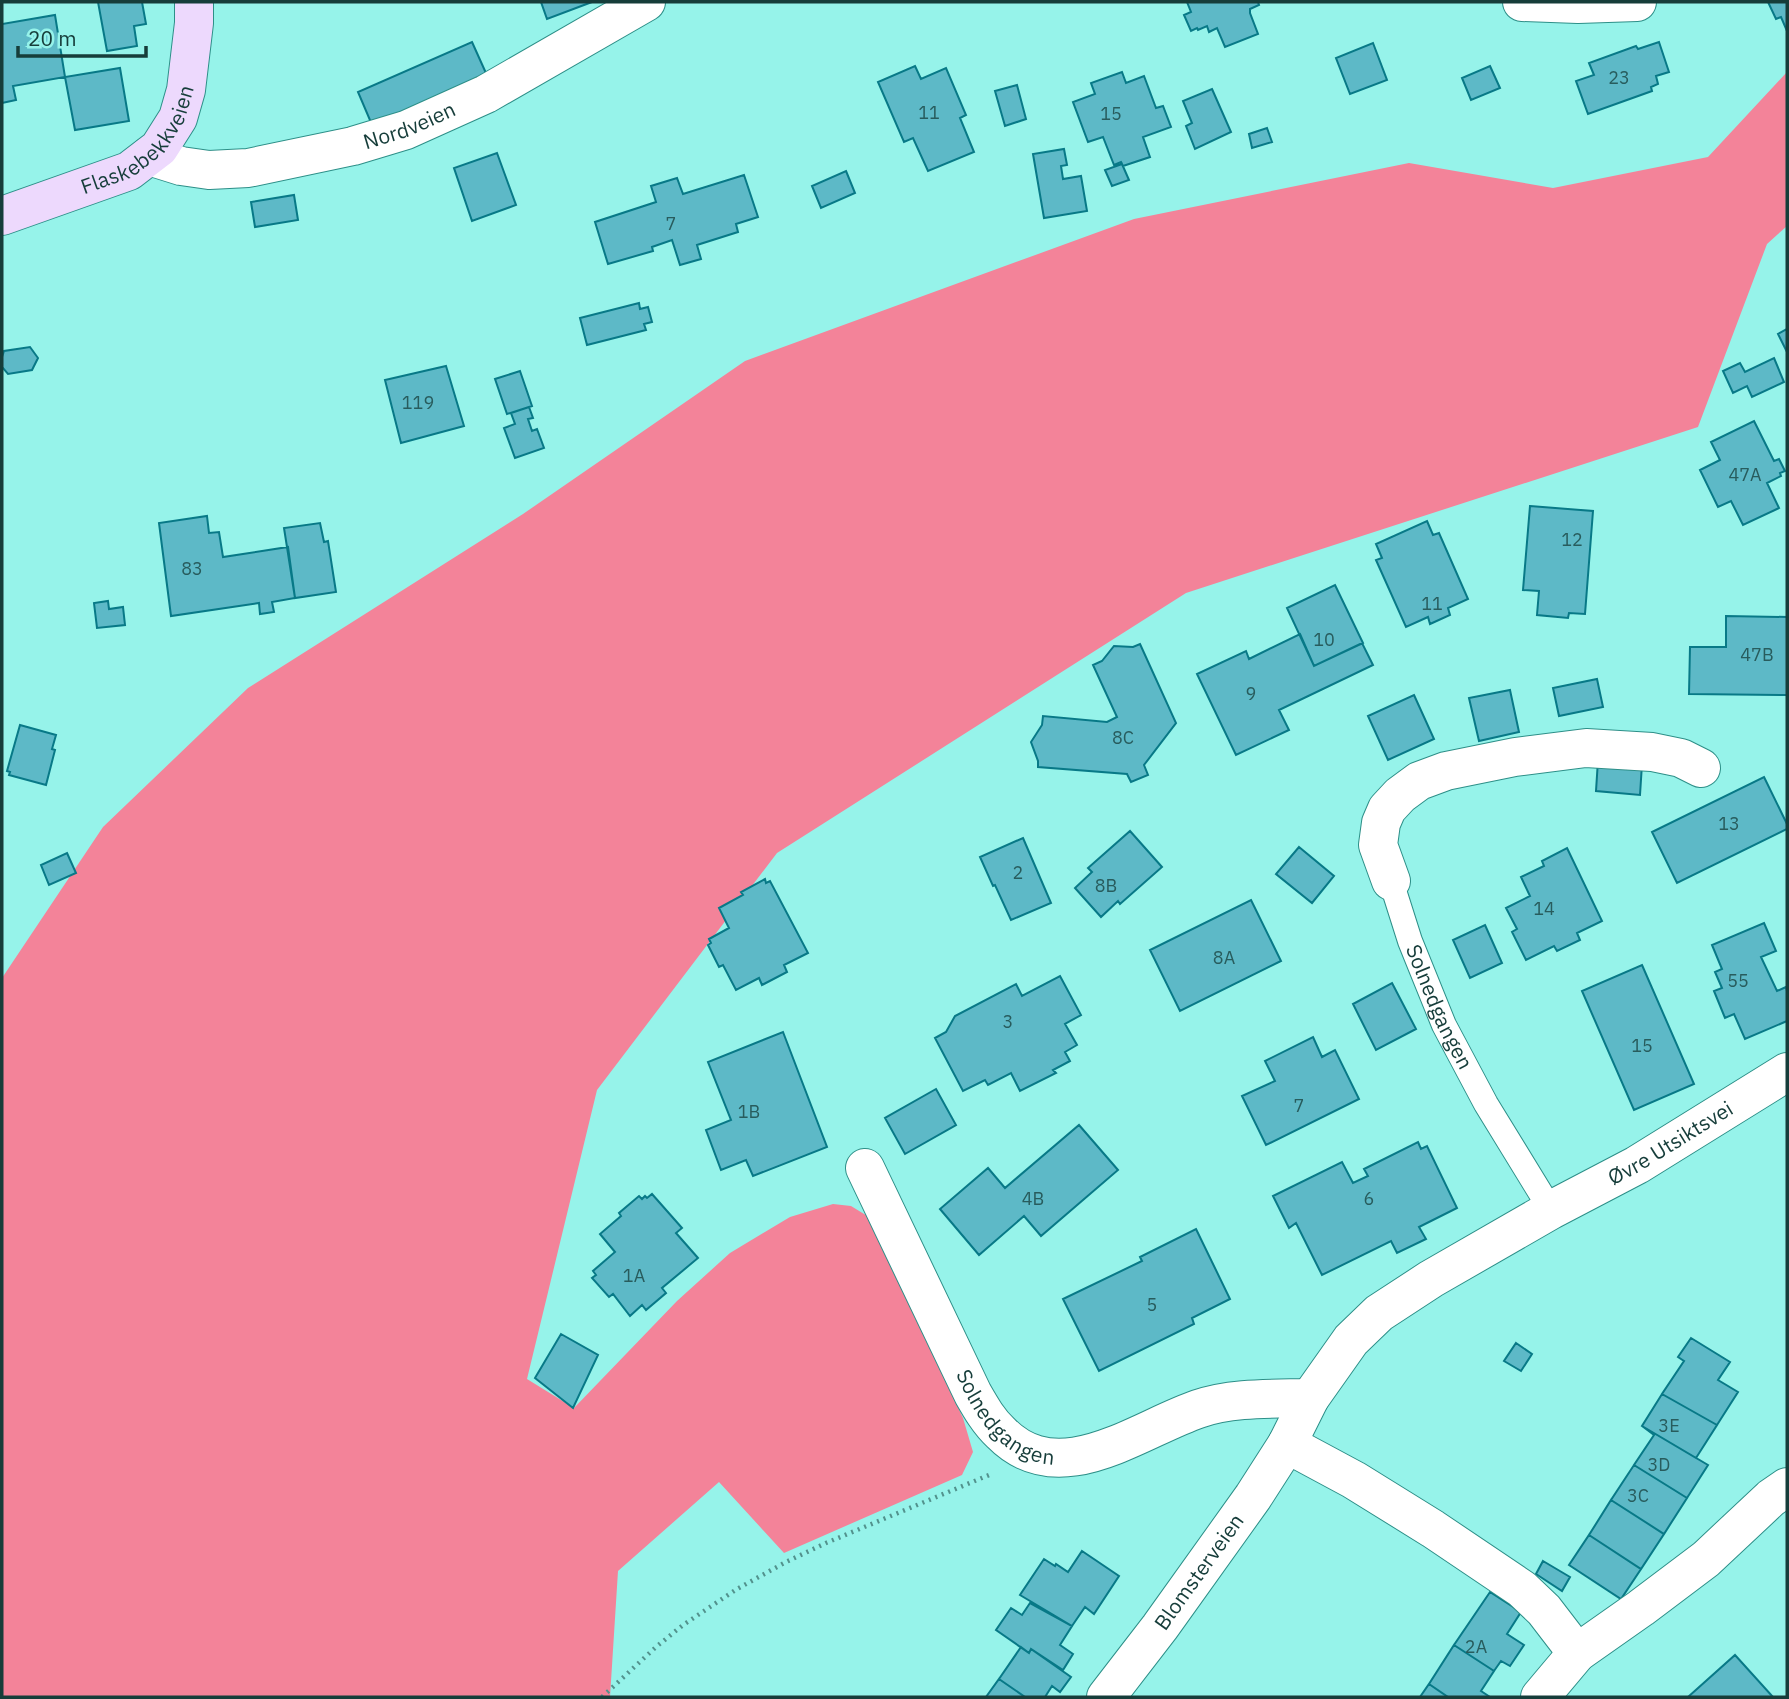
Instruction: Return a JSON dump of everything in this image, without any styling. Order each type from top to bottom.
[{"type":"main road","name":"Flaskebekkveien","points":[[2,216],[129,171],[159,148],[178,118],[186,90],[194,2]]},
{"type":"street","name":"Nordveien","points":[[149,156],[181,166],[209,170],[248,167],[353,146],[407,130],[486,94],[646,2]]},
{"type":"street","points":[[1522,2],[1637,2]]},
{"type":"street","name":"Solnedgangen","points":[[1391,881],[1378,845],[1381,823],[1387,809],[1419,781],[1446,771],[1515,757],[1586,748],[1652,752],[1681,758],[1701,768]]},
{"type":"street","name":"Øvre Utsiktsvei","points":[[1551,1210],[1637,1165],[1787,1072]]},
{"type":"street","name":"Solnedgangen","points":[[865,1168],[973,1394],[1002,1435],[1024,1451],[1044,1458],[1062,1459],[1111,1447],[1200,1408],[1247,1399],[1310,1398]]},
{"type":"street","points":[[1551,1210],[1431,1279],[1379,1313],[1351,1340],[1310,1398],[1287,1444],[1354,1480],[1522,1589],[1545,1610],[1577,1653]]},
{"type":"street","name":"Blomsterveien","points":[[1106,1697],[1160,1627],[1253,1497],[1287,1444]]},
{"type":"street","points":[[1540,1697],[1577,1653],[1706,1559],[1771,1498],[1787,1487]]},
{"type":"lane","name":"Solnedgangen","points":[[1391,881],[1410,941],[1444,1025],[1486,1104],[1551,1210]]},
{"type":"path","points":[[603,1697],[683,1625],[737,1589],[786,1562],[865,1525],[984,1478],[1003,1468],[1024,1451]]},
{"type":"shaded area","points":[[1787,72],[1787,226],[1767,244],[1698,427],[1186,593],[777,853],[597,1090],[527,1379],[574,1408],[677,1301],[730,1253],[790,1217],[833,1204],[851,1206],[869,1217],[963,1418],[973,1452],[962,1475],[784,1553],[719,1482],[618,1571],[610,1697],[2,1697],[2,978],[103,827],[248,688],[523,514],[745,361],[1134,219],[1409,163],[1553,188],[1708,157]]},
{"type":"building","points":[[98,2],[142,2],[146,24],[134,26],[137,46],[107,51]]},
{"type":"building","points":[[541,2],[592,2],[547,19]]},
{"type":"building","points":[[1187,2],[1258,2],[1259,5],[1250,9],[1250,13],[1258,34],[1225,47],[1217,28],[1209,32],[1207,26],[1191,31],[1184,15],[1191,12]]},
{"type":"building","points":[[1768,2],[1787,2],[1787,31],[1781,17],[1776,19]]},
{"type":"building","points":[[55,15],[65,77],[13,86],[16,100],[2,103],[2,24]]},
{"type":"building","points":[[472,42],[490,82],[375,132],[358,92]]},
{"type":"building","points":[[1659,42],[1669,72],[1656,76],[1658,84],[1651,87],[1652,91],[1588,114],[1576,81],[1594,75],[1589,63],[1636,46],[1638,49]]},
{"type":"building","points":[[1373,43],[1387,80],[1350,94],[1336,58]]},
{"type":"building","points":[[915,66],[921,79],[946,68],[966,115],[960,118],[974,152],[928,171],[913,138],[904,142],[878,82]]},
{"type":"building","points":[[1490,66],[1500,88],[1471,100],[1462,78]]},
{"type":"building","points":[[120,68],[129,121],[75,130],[65,77]]},
{"type":"building","points":[[1122,72],[1126,83],[1144,76],[1156,108],[1163,106],[1171,127],[1143,137],[1150,157],[1123,166],[1121,162],[1114,165],[1103,137],[1088,142],[1073,102],[1095,94],[1091,83]]},
{"type":"building","points":[[1017,85],[1026,119],[1005,126],[995,91]]},
{"type":"building","points":[[1212,89],[1231,132],[1195,149],[1186,126],[1192,123],[1183,101]]},
{"type":"building","points":[[1267,128],[1272,142],[1252,148],[1249,134]]},
{"type":"building","points":[[1064,149],[1067,165],[1061,166],[1063,179],[1081,176],[1087,211],[1044,218],[1033,154]]},
{"type":"building","points":[[497,153],[516,205],[472,221],[454,168]]},
{"type":"building","points":[[1122,164],[1129,180],[1112,186],[1105,170]]},
{"type":"building","points":[[846,171],[855,193],[821,208],[812,186]]},
{"type":"building","points":[[744,175],[758,217],[736,224],[738,232],[697,245],[701,259],[680,265],[672,240],[652,247],[653,251],[608,264],[595,222],[656,202],[651,186],[677,178],[683,194]]},
{"type":"building","points":[[294,195],[298,220],[255,227],[251,202]]},
{"type":"building","points":[[639,303],[640,309],[648,307],[652,322],[644,324],[646,330],[587,345],[580,318]]},
{"type":"building","points":[[1787,329],[1787,352],[1778,334]]},
{"type":"building","points":[[30,347],[38,358],[32,370],[8,374],[2,367],[4,351]]},
{"type":"building","points":[[1774,358],[1784,382],[1752,397],[1747,386],[1733,393],[1723,371],[1740,363],[1745,372]]},
{"type":"building","points":[[446,366],[464,426],[401,443],[385,380]]},
{"type":"building","points":[[520,371],[532,406],[507,414],[495,379]]},
{"type":"building","points":[[529,407],[533,418],[528,419],[532,431],[537,429],[544,448],[515,458],[504,428],[515,424],[511,413]]},
{"type":"building","points":[[1754,421],[1774,461],[1779,459],[1785,471],[1767,483],[1779,508],[1743,525],[1731,501],[1718,507],[1700,470],[1720,460],[1711,442]]},
{"type":"building","points":[[1530,506],[1593,511],[1585,614],[1569,613],[1568,618],[1537,615],[1539,591],[1523,590]]},
{"type":"building","points":[[207,516],[209,533],[219,532],[223,557],[288,547],[295,598],[272,602],[274,612],[260,614],[259,603],[171,616],[159,523]]},
{"type":"building","points":[[1427,521],[1433,535],[1439,533],[1468,599],[1448,608],[1450,615],[1430,624],[1428,617],[1406,627],[1376,560],[1382,558],[1376,544]]},
{"type":"building","points":[[320,523],[324,542],[328,541],[336,592],[295,598],[284,528]]},
{"type":"building","points":[[1335,585],[1363,643],[1314,666],[1287,608]]},
{"type":"building","points":[[108,601],[109,609],[123,607],[125,625],[97,628],[94,603]]},
{"type":"building","points":[[1726,616],[1787,617],[1787,695],[1689,694],[1690,647],[1726,647]]},
{"type":"building","points":[[1300,634],[1314,666],[1362,643],[1373,665],[1279,710],[1289,730],[1236,755],[1197,674],[1246,651],[1249,659]]},
{"type":"building","points":[[1140,644],[1176,723],[1144,765],[1148,775],[1131,782],[1127,774],[1038,767],[1031,742],[1042,725],[1043,716],[1107,722],[1117,717],[1093,665],[1102,661],[1114,646],[1133,647]]},
{"type":"building","points":[[1597,679],[1603,707],[1559,716],[1553,688]]},
{"type":"building","points":[[1510,690],[1519,732],[1479,741],[1469,698]]},
{"type":"building","points":[[1414,695],[1434,739],[1388,760],[1368,716]]},
{"type":"building","points":[[20,725],[56,735],[46,785],[9,775],[10,772],[7,771]]},
{"type":"building","points":[[1598,760],[1642,764],[1640,795],[1596,791]]},
{"type":"building","points":[[1764,777],[1787,829],[1677,883],[1652,832]]},
{"type":"building","points":[[1130,831],[1162,867],[1101,917],[1075,888],[1092,872],[1088,868]]},
{"type":"building","points":[[1023,838],[1051,903],[1011,920],[980,857]]},
{"type":"building","points":[[1299,847],[1334,876],[1312,903],[1276,874]]},
{"type":"building","points":[[1567,848],[1602,921],[1577,933],[1580,940],[1557,951],[1554,946],[1526,960],[1512,932],[1517,929],[1506,908],[1530,896],[1521,877],[1544,866],[1542,861]]},
{"type":"building","points":[[67,853],[76,873],[49,885],[41,865]]},
{"type":"building","points":[[765,879],[766,883],[770,881],[808,953],[784,965],[787,972],[762,985],[759,978],[736,990],[723,965],[719,967],[708,945],[711,943],[709,939],[729,928],[719,908]]},
{"type":"building","points":[[1251,900],[1281,961],[1180,1011],[1150,950]]},
{"type":"building","points":[[1764,923],[1776,951],[1761,957],[1777,991],[1786,987],[1787,1021],[1745,1039],[1734,1014],[1725,1018],[1714,991],[1722,988],[1715,972],[1722,969],[1712,945]]},
{"type":"building","points":[[1485,925],[1502,963],[1470,978],[1453,940]]},
{"type":"building","points":[[1642,965],[1694,1084],[1634,1110],[1582,991]]},
{"type":"building","points":[[1060,976],[1081,1015],[1065,1024],[1077,1045],[1065,1052],[1070,1061],[1053,1070],[1056,1073],[1020,1091],[1011,1073],[988,1085],[985,1080],[963,1091],[935,1038],[946,1032],[955,1016],[1016,984],[1022,996]]},
{"type":"building","points":[[1392,983],[1416,1029],[1376,1050],[1353,1004]]},
{"type":"building","points":[[783,1032],[827,1147],[753,1176],[746,1160],[721,1170],[706,1130],[731,1120],[708,1062]]},
{"type":"building","points":[[1313,1037],[1322,1057],[1335,1050],[1359,1099],[1266,1145],[1242,1096],[1275,1081],[1265,1061]]},
{"type":"building","points":[[936,1089],[956,1125],[905,1154],[885,1118]]},
{"type":"building","points":[[1079,1125],[1118,1170],[1041,1236],[1024,1216],[979,1255],[940,1209],[988,1168],[1005,1188]]},
{"type":"building","points":[[1418,1142],[1421,1149],[1427,1146],[1457,1208],[1419,1227],[1426,1239],[1397,1253],[1391,1241],[1322,1275],[1296,1223],[1289,1228],[1273,1196],[1342,1162],[1353,1183],[1368,1176],[1364,1169]]},
{"type":"building","points":[[652,1194],[682,1228],[676,1233],[698,1258],[662,1288],[666,1293],[646,1310],[642,1305],[630,1316],[613,1294],[609,1297],[592,1278],[596,1275],[593,1271],[615,1252],[600,1234],[639,1196],[642,1199]]},
{"type":"building","points":[[1196,1229],[1230,1299],[1192,1318],[1194,1324],[1099,1371],[1063,1299],[1142,1261],[1140,1257]]},
{"type":"building","points":[[561,1334],[598,1355],[573,1408],[535,1378]]},
{"type":"building","points":[[1691,1338],[1730,1362],[1718,1380],[1738,1392],[1717,1425],[1662,1394],[1684,1361],[1678,1357]]},
{"type":"building","points":[[1516,1343],[1532,1354],[1521,1371],[1504,1361]]},
{"type":"building","points":[[1662,1394],[1717,1425],[1696,1458],[1642,1426]]},
{"type":"building","points":[[1642,1426],[1708,1465],[1687,1498],[1634,1465],[1654,1435]]},
{"type":"building","points":[[1634,1465],[1687,1498],[1664,1534],[1611,1500]]},
{"type":"building","points":[[1611,1500],[1664,1534],[1641,1569],[1589,1535]]},
{"type":"building","points":[[1589,1535],[1641,1569],[1621,1599],[1569,1565]]},
{"type":"building","points":[[1082,1551],[1119,1576],[1094,1614],[1085,1607],[1072,1626],[1020,1595],[1044,1559],[1068,1572]]},
{"type":"building","points":[[1543,1561],[1570,1577],[1562,1591],[1536,1574]]},
{"type":"building","points":[[1490,1592],[1521,1612],[1507,1634],[1524,1645],[1510,1666],[1501,1661],[1494,1671],[1454,1645]]},
{"type":"building","points":[[1030,1603],[1072,1626],[1060,1645],[1073,1654],[1063,1670],[1031,1649],[1029,1653],[996,1630],[1011,1608],[1022,1615]]},
{"type":"building","points":[[1454,1645],[1494,1671],[1481,1691],[1490,1697],[1448,1697],[1429,1684]]},
{"type":"building","points":[[1021,1647],[1029,1653],[1031,1649],[1071,1677],[1060,1692],[1052,1686],[1045,1697],[1025,1697],[999,1679]]},
{"type":"building","points":[[1735,1655],[1773,1697],[1688,1697]]},
{"type":"building","points":[[999,1679],[1025,1697],[986,1697]]},
{"type":"building","points":[[1429,1684],[1448,1697],[1420,1697]]}]
